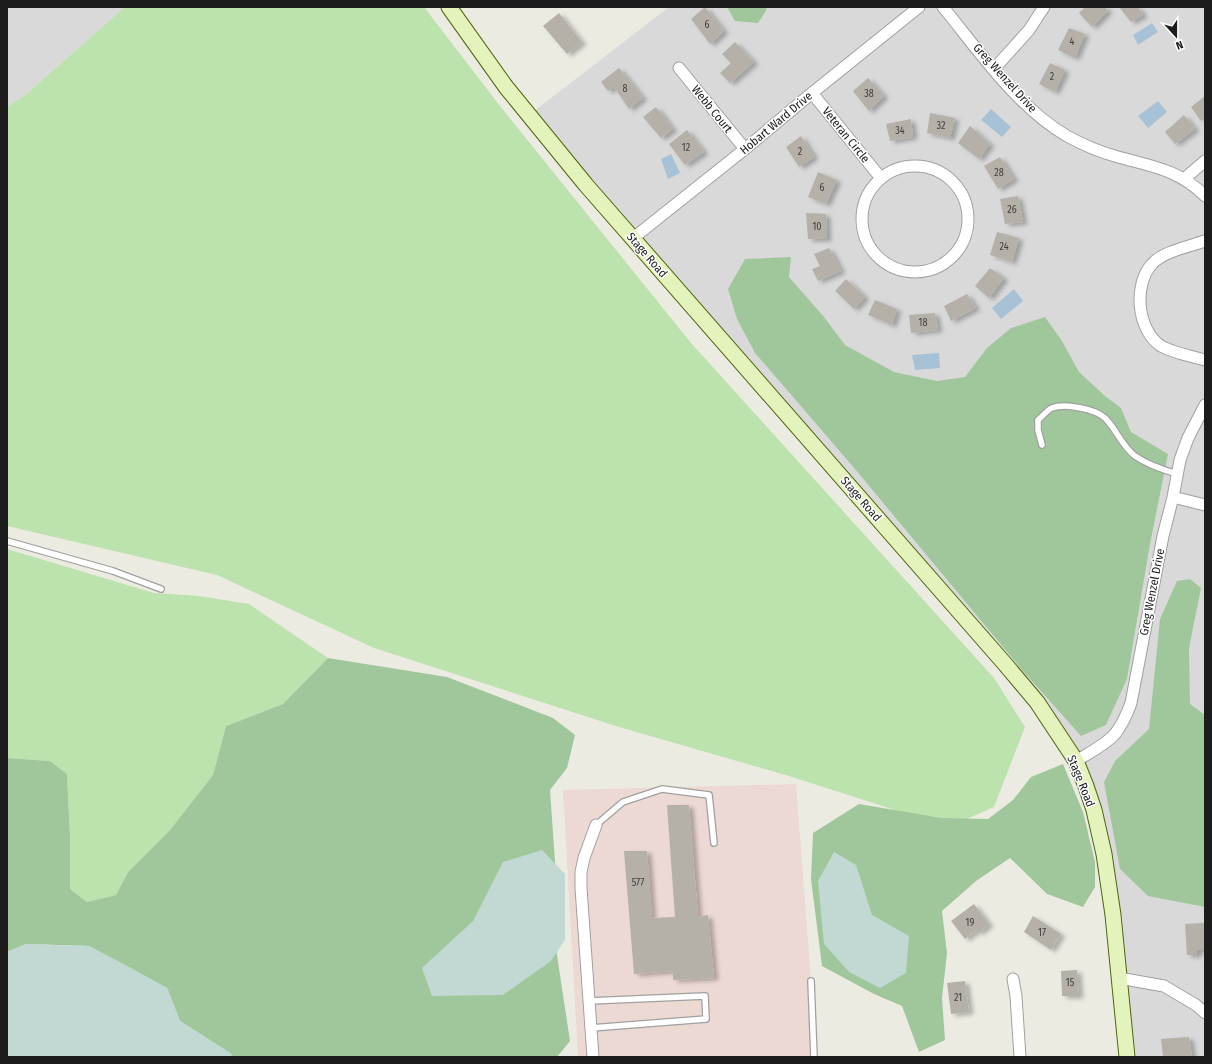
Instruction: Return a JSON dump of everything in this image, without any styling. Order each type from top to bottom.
[{"type":"street","name":"Stage Road","points":[[449,7],[506,87],[586,185],[1006,664],[1037,702],[1076,761],[1094,810],[1104,854],[1113,915],[1127,1057]]},
{"type":"street","name":"Hobart Ward Drive","points":[[632,238],[745,149],[919,7]]},
{"type":"street","name":"Greg Wenzel Drive","points":[[943,7],[1024,103],[1044,120],[1066,135],[1093,149],[1146,164],[1184,179],[1205,196]]},
{"type":"street","points":[[994,68],[1029,30],[1044,7]]},
{"type":"street","name":"Webb Court","points":[[679,68],[745,149]]},
{"type":"street","name":"Veteran Circle","points":[[812,93],[880,177]]},
{"type":"street","points":[[1184,179],[1205,160]]},
{"type":"street","points":[[906,168],[925,168],[946,176],[954,184],[962,196],[967,211],[969,228],[962,245],[955,254],[944,263],[928,271],[913,273],[895,269],[882,261],[875,254],[868,243],[861,220],[862,206],[866,196],[872,184],[880,177],[906,168]]},
{"type":"street","points":[[1205,241],[1165,255],[1153,263],[1144,276],[1140,293],[1140,310],[1149,333],[1161,346],[1205,360]]},
{"type":"street","name":"Greg Wenzel Drive","points":[[1076,761],[1114,735],[1124,721],[1131,704],[1163,536],[1173,497],[1180,460],[1188,438],[1205,406]]},
{"type":"street","points":[[1173,497],[1205,505]]},
{"type":"street","points":[[593,1057],[581,872],[584,858],[596,825]]},
{"type":"street","points":[[1013,978],[1016,996],[1020,1057]]},
{"type":"street","points":[[1119,978],[1164,986],[1196,1005],[1205,1013]]},
{"type":"lane","points":[[1042,445],[1038,430],[1038,420],[1052,408],[1068,406],[1084,407],[1104,417],[1122,442],[1135,456],[1161,470],[1178,474]]},
{"type":"lane","points":[[7,541],[113,571],[161,589]]},
{"type":"lane","points":[[596,825],[624,802],[662,789],[708,795],[714,844]]},
{"type":"lane","points":[[811,981],[814,1057]]},
{"type":"lane","points":[[589,1001],[705,996],[706,1019],[591,1028]]},
{"type":"shaded area","points":[[7,7],[125,7],[24,96],[7,107]]},
{"type":"shaded area","points":[[669,7],[1205,7],[1205,1057],[1126,1057],[1094,810],[1037,703],[529,115]]},
{"type":"shaded area","points":[[1152,23],[1158,32],[1138,45],[1133,35]]},
{"type":"shaded area","points":[[1158,101],[1167,112],[1148,128],[1138,116]]},
{"type":"shaded area","points":[[991,109],[1011,127],[1002,137],[981,120]]},
{"type":"shaded area","points":[[671,154],[680,173],[668,179],[661,159]]},
{"type":"shaded area","points":[[1014,289],[1023,301],[1001,319],[992,308]]},
{"type":"shaded area","points":[[939,353],[940,368],[915,370],[912,355]]},
{"type":"shaded area","points":[[796,784],[811,981],[813,1057],[578,1057],[563,790]]},
{"type":"shaded area","points":[[542,850],[565,874],[565,940],[551,961],[503,995],[432,996],[422,968],[473,921],[503,862]]},
{"type":"shaded area","points":[[834,852],[856,865],[872,915],[909,936],[906,973],[880,988],[849,972],[824,944],[818,881]]},
{"type":"shaded area","points":[[26,944],[89,946],[129,967],[167,988],[180,1021],[232,1054],[231,1057],[7,1057],[7,952]]},
{"type":"green space","points":[[125,7],[424,7],[500,106],[691,343],[994,678],[1025,727],[994,807],[948,827],[789,776],[619,727],[374,648],[217,575],[7,526],[7,107],[24,96]]},
{"type":"green space","points":[[727,7],[764,7],[767,9],[758,23],[735,21]]},
{"type":"green space","points":[[791,257],[789,277],[824,317],[845,345],[894,372],[937,381],[965,377],[987,348],[1011,328],[1045,317],[1062,341],[1079,372],[1105,396],[1121,408],[1131,432],[1168,454],[1150,544],[1127,679],[1106,725],[1081,736],[1023,671],[855,469],[755,353],[737,319],[728,289],[745,259]]},
{"type":"green space","points":[[7,549],[154,593],[199,596],[249,604],[328,658],[283,704],[226,726],[213,775],[170,830],[128,872],[116,895],[87,902],[70,889],[70,836],[67,774],[50,761],[7,758]]},
{"type":"green space","points":[[1190,579],[1201,588],[1189,648],[1190,704],[1205,715],[1205,907],[1148,896],[1120,869],[1104,782],[1115,761],[1149,729],[1160,619],[1177,581]]},
{"type":"green space","points":[[328,658],[447,677],[553,718],[575,735],[567,768],[550,790],[556,876],[555,942],[570,1041],[557,1057],[231,1057],[231,1054],[180,1021],[167,988],[89,946],[26,944],[7,952],[7,758],[50,761],[67,774],[70,836],[70,889],[87,902],[116,895],[128,872],[170,830],[213,775],[226,726],[283,704]]},
{"type":"green space","points":[[1063,764],[1083,812],[1095,862],[1095,887],[1083,907],[1047,894],[1010,858],[976,881],[942,911],[947,953],[942,998],[945,1040],[919,1052],[902,1006],[874,994],[822,966],[811,879],[813,833],[859,804],[941,818],[988,819],[1013,800],[1031,777]]},
{"type":"building","points":[[705,7],[724,31],[710,44],[691,19]]},
{"type":"building","points":[[1085,7],[1105,7],[1108,11],[1092,27],[1079,13]]},
{"type":"building","points":[[1119,7],[1138,7],[1143,15],[1131,22]]},
{"type":"building","points":[[559,13],[582,42],[567,54],[543,26]]},
{"type":"building","points":[[1069,28],[1085,34],[1075,58],[1058,50]]},
{"type":"building","points":[[735,42],[754,62],[730,83],[720,73],[731,63],[722,54]]},
{"type":"building","points":[[1050,63],[1065,70],[1055,92],[1039,84]]},
{"type":"building","points":[[619,68],[643,98],[629,109],[614,87],[608,91],[601,82]]},
{"type":"building","points":[[868,78],[884,96],[869,111],[853,91]]},
{"type":"building","points":[[1205,96],[1205,118],[1201,121],[1191,107]]},
{"type":"building","points":[[656,107],[673,129],[661,138],[643,117]]},
{"type":"building","points":[[930,113],[955,118],[950,138],[927,133]]},
{"type":"building","points":[[1184,115],[1195,129],[1175,144],[1165,132]]},
{"type":"building","points":[[911,119],[913,137],[890,141],[886,124]]},
{"type":"building","points":[[970,126],[990,144],[979,159],[958,143]]},
{"type":"building","points":[[687,130],[704,152],[685,165],[669,144]]},
{"type":"building","points":[[801,136],[814,157],[799,167],[786,147]]},
{"type":"building","points":[[1000,157],[1014,179],[998,189],[984,166]]},
{"type":"building","points":[[818,172],[837,180],[826,204],[808,197]]},
{"type":"building","points":[[1018,196],[1023,222],[1005,224],[1000,199]]},
{"type":"building","points":[[806,213],[826,214],[827,239],[808,239]]},
{"type":"building","points":[[997,232],[1019,238],[1012,262],[990,255]]},
{"type":"building","points":[[829,248],[841,271],[818,281],[812,269],[820,266],[814,254]]},
{"type":"building","points":[[990,268],[1004,278],[989,298],[975,286]]},
{"type":"building","points":[[846,279],[865,297],[854,309],[835,291]]},
{"type":"building","points":[[967,294],[976,308],[951,321],[944,306]]},
{"type":"building","points":[[875,300],[897,309],[892,325],[868,315]]},
{"type":"building","points":[[935,313],[938,330],[911,333],[909,315]]},
{"type":"building","points":[[667,805],[689,805],[698,917],[708,915],[714,978],[673,980],[673,971],[634,974],[624,851],[647,851],[652,918],[675,917]]},
{"type":"building","points":[[974,904],[989,924],[979,933],[977,930],[965,939],[951,921]]},
{"type":"building","points":[[1033,916],[1061,934],[1051,950],[1024,932]]},
{"type":"building","points":[[1205,923],[1205,950],[1197,950],[1197,955],[1187,955],[1185,924]]},
{"type":"building","points":[[1077,970],[1079,996],[1062,996],[1061,971]]},
{"type":"building","points":[[965,981],[969,1012],[951,1014],[947,983]]},
{"type":"building","points":[[1189,1037],[1192,1057],[1163,1057],[1161,1039]]}]
